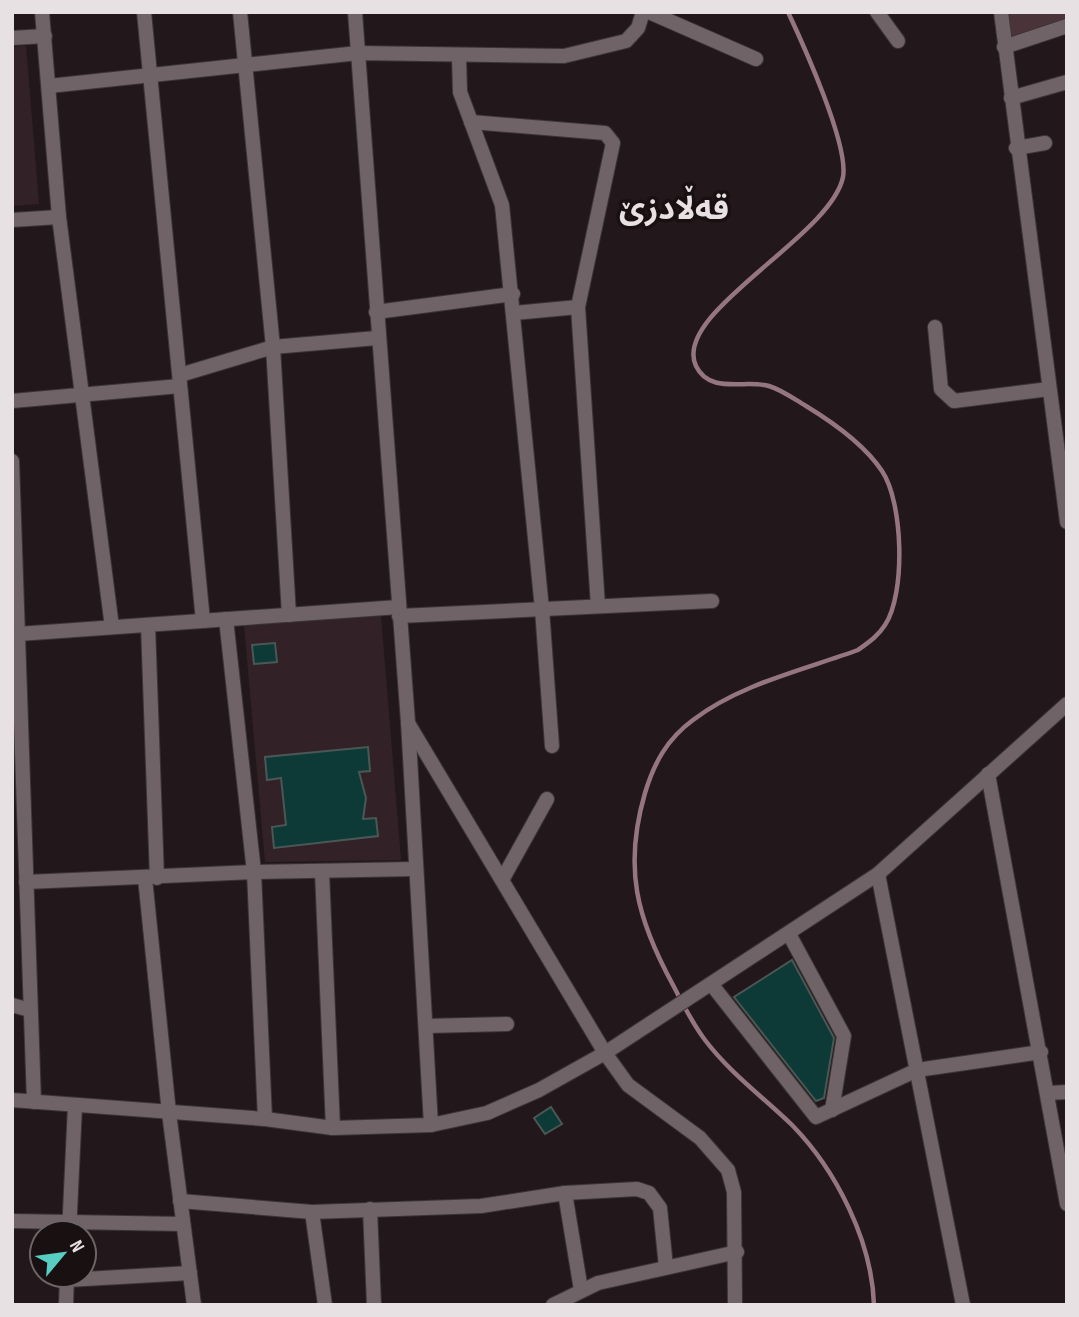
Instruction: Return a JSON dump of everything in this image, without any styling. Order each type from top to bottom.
[{"type":"street","points":[[42,12],[59,217],[112,627]]},
{"type":"street","points":[[144,12],[203,621]]},
{"type":"street","points":[[240,12],[273,347],[289,615]]},
{"type":"street","points":[[355,12],[377,338],[408,722],[431,1125]]},
{"type":"street","points":[[49,86],[358,53],[551,57],[593,50],[631,37],[643,12]]},
{"type":"street","points":[[649,12],[756,59]]},
{"type":"street","points":[[877,12],[898,41]]},
{"type":"street","points":[[1001,12],[1016,148],[1067,522]]},
{"type":"street","points":[[1004,47],[1067,26]]},
{"type":"street","points":[[12,38],[45,36]]},
{"type":"street","points":[[459,56],[460,92],[502,205],[513,294],[552,746]]},
{"type":"street","points":[[1012,98],[1067,82]]},
{"type":"street","points":[[471,122],[605,133],[613,143],[578,307],[598,606]]},
{"type":"street","points":[[1016,148],[1045,143]]},
{"type":"street","points":[[12,220],[59,217]]},
{"type":"street","points":[[376,312],[513,294]]},
{"type":"street","points":[[514,313],[578,307]]},
{"type":"street","points":[[935,327],[941,389],[954,401],[1049,389]]},
{"type":"street","points":[[12,401],[82,395],[180,380],[273,347],[377,338]]},
{"type":"street","points":[[12,461],[18,634],[17,716],[34,1102]]},
{"type":"street","points":[[18,634],[289,615],[542,609],[712,601]]},
{"type":"street","points":[[226,619],[254,872],[265,1119]]},
{"type":"street","points":[[148,625],[151,878],[169,1113],[194,1305]]},
{"type":"street","points":[[12,1100],[265,1119],[333,1128],[431,1125],[459,1121],[513,1103],[606,1053],[878,874],[1067,704]]},
{"type":"street","points":[[408,722],[606,1053],[628,1085],[700,1138],[723,1163],[734,1192],[736,1305]]},
{"type":"street","points":[[988,774],[1066,1200]]},
{"type":"street","points":[[502,880],[547,799]]},
{"type":"street","points":[[26,882],[254,872],[322,873],[415,869]]},
{"type":"street","points":[[322,873],[333,1128]]},
{"type":"street","points":[[878,874],[963,1305]]},
{"type":"street","points":[[789,933],[844,1037],[832,1110]]},
{"type":"street","points":[[710,986],[816,1117],[917,1070],[1041,1052]]},
{"type":"street","points":[[12,1005],[30,1010]]},
{"type":"street","points":[[426,1026],[507,1024]]},
{"type":"street","points":[[1048,1093],[1067,1093]]},
{"type":"street","points":[[70,1219],[75,1106]]},
{"type":"street","points":[[180,1201],[312,1212],[481,1206],[628,1188],[649,1193],[660,1208],[666,1267]]},
{"type":"street","points":[[565,1194],[581,1290]]},
{"type":"street","points":[[370,1209],[374,1305]]},
{"type":"street","points":[[312,1212],[325,1305]]},
{"type":"street","points":[[98,1227],[183,1224]]},
{"type":"street","points":[[553,1305],[581,1290],[666,1267],[737,1252]]},
{"type":"street","points":[[98,1277],[190,1273]]},
{"type":"shaded area","points":[[1008,12],[1067,12],[1067,18],[1010,39]]},
{"type":"shaded area","points":[[26,46],[39,204],[12,206],[12,47]]},
{"type":"shaded area","points":[[381,616],[401,860],[265,862],[244,625]]},
{"type":"building","points":[[275,643],[277,662],[254,664],[252,645]]},
{"type":"building","points":[[368,747],[370,771],[359,772],[366,798],[363,819],[376,818],[378,836],[274,848],[272,827],[286,825],[281,778],[267,780],[265,757]]},
{"type":"building","points":[[792,960],[834,1038],[824,1098],[816,1101],[734,997]]},
{"type":"building","points":[[551,1107],[562,1124],[545,1134],[534,1118]]},
{"type":"waterway","points":[[788,12],[832,119],[843,162],[843,177],[832,200],[811,224],[728,299],[707,323],[695,345],[696,366],[702,375],[719,383],[760,384],[779,390],[848,435],[875,461],[889,485],[898,525],[899,570],[896,592],[885,625],[858,650],[751,687],[711,707],[676,735],[657,762],[645,793],[638,820],[635,869],[637,892],[650,938],[696,1027],[725,1063],[792,1125],[837,1185],[849,1208],[867,1256],[874,1305]]},
{"type":"district","name":"قەڵادزێ","points":[[674,208]]}]
